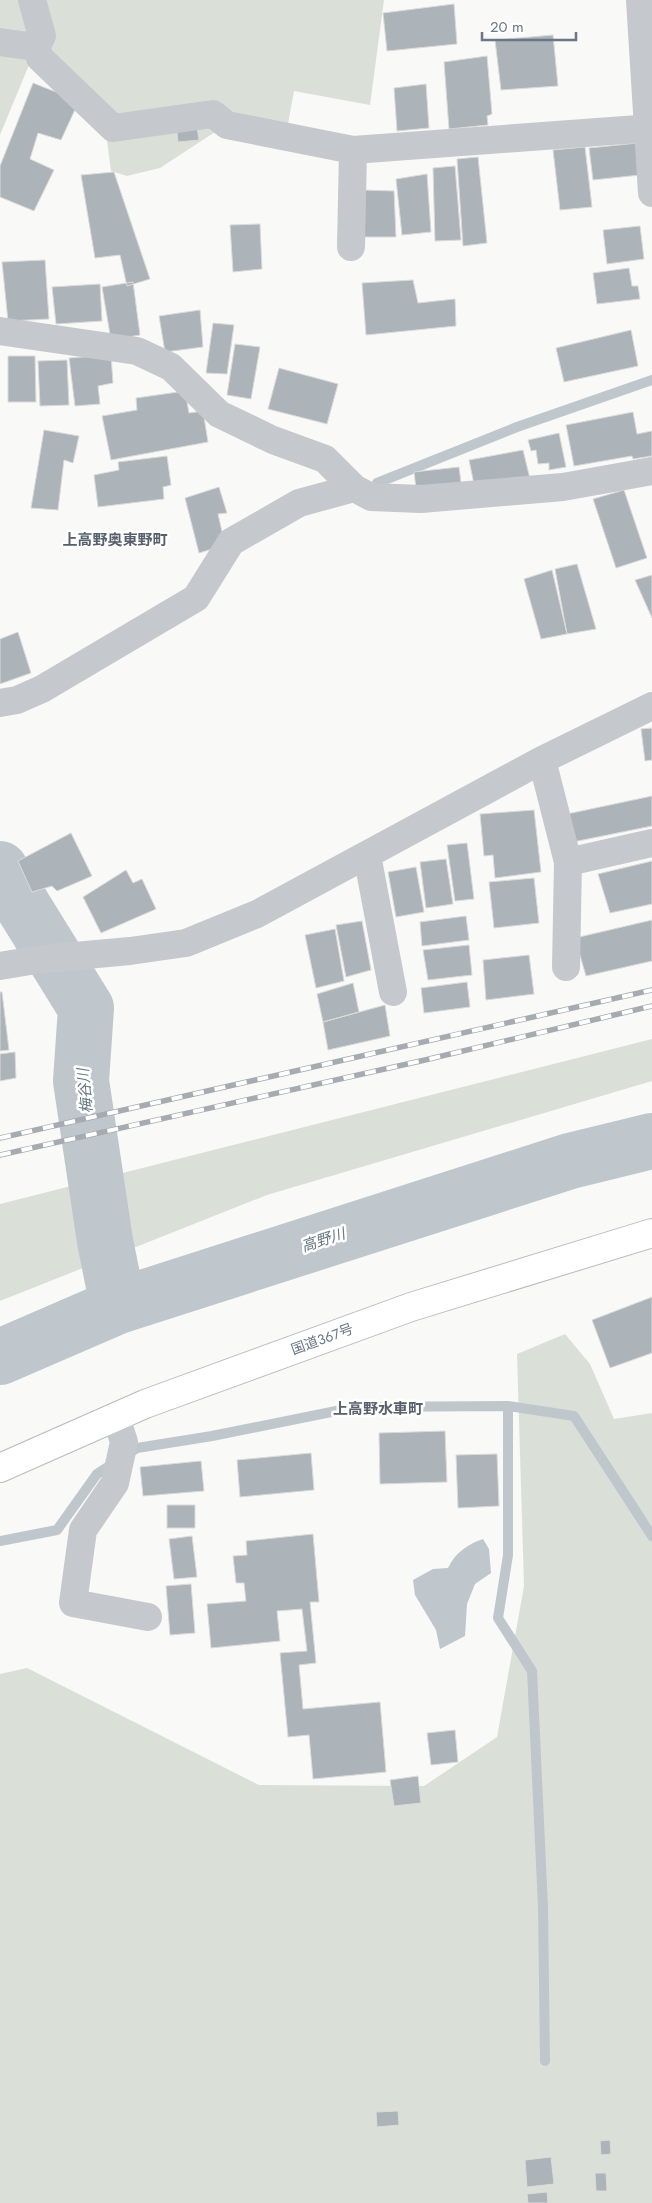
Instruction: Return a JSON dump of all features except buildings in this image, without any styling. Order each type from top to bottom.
[{"type":"highway","name":"国道367号","points":[[0,1468],[144,1404],[411,1307],[652,1234]]},
{"type":"street","points":[[32,0],[42,36],[36,48],[40,58],[113,128],[213,114],[227,125],[353,150],[650,128]]},
{"type":"street","points":[[640,0],[650,128],[652,193]]},
{"type":"street","points":[[0,42],[36,48]]},
{"type":"street","points":[[351,247],[353,150]]},
{"type":"street","points":[[0,331],[137,352],[171,367],[219,414],[273,440],[325,459],[354,488],[370,497],[421,499],[563,487],[652,471]]},
{"type":"street","points":[[0,703],[17,700],[42,689],[196,598],[231,542],[299,503],[354,488]]},
{"type":"street","points":[[0,966],[71,955],[130,951],[186,943],[257,914],[542,760],[652,706]]},
{"type":"street","points":[[542,760],[568,862],[566,968]]},
{"type":"street","points":[[568,862],[652,843]]},
{"type":"street","points":[[367,855],[393,992]]},
{"type":"street","points":[[116,1417],[124,1442],[115,1482],[83,1530],[73,1603],[148,1617]]},
{"type":"shaded area","points":[[0,0],[384,0],[370,105],[294,91],[288,124],[238,117],[160,168],[127,176],[111,171],[106,133],[31,60],[0,135]]},
{"type":"shaded area","points":[[652,1039],[652,1081],[267,1195],[0,1301],[0,1204]]},
{"type":"shaded area","points":[[565,1334],[590,1364],[614,1419],[652,1413],[652,2203],[0,2203],[0,1674],[27,1668],[259,1785],[424,1786],[497,1737],[524,1586],[517,1354]]},
{"type":"shaded area","points":[[483,1539],[489,1549],[491,1573],[475,1584],[467,1604],[465,1636],[440,1649],[436,1630],[415,1595],[413,1580],[433,1569],[448,1568],[462,1550]]},
{"type":"waterway","points":[[377,483],[517,427],[652,380]]},
{"type":"waterway","name":"梅谷川","points":[[0,869],[86,1008],[81,1081],[105,1241],[118,1306]]},
{"type":"waterway","name":"高野川","points":[[0,1357],[118,1306],[570,1161],[652,1141]]},
{"type":"waterway","points":[[508,1406],[508,1555],[498,1618],[532,1671],[543,1907],[545,2061]]},
{"type":"waterway","points":[[126,1455],[137,1448],[212,1436],[356,1407],[508,1406],[574,1416],[652,1536]]},
{"type":"waterway","points":[[0,1541],[57,1530],[97,1474],[114,1463]]},
{"type":"railway","points":[[0,1138],[652,990]]},
{"type":"railway","points":[[0,1155],[425,1060],[652,1006]]},
{"type":"district","name":"上高野奥東野町","points":[[115,540]]},
{"type":"district","name":"上高野水車町","points":[[378,1409]]}]
